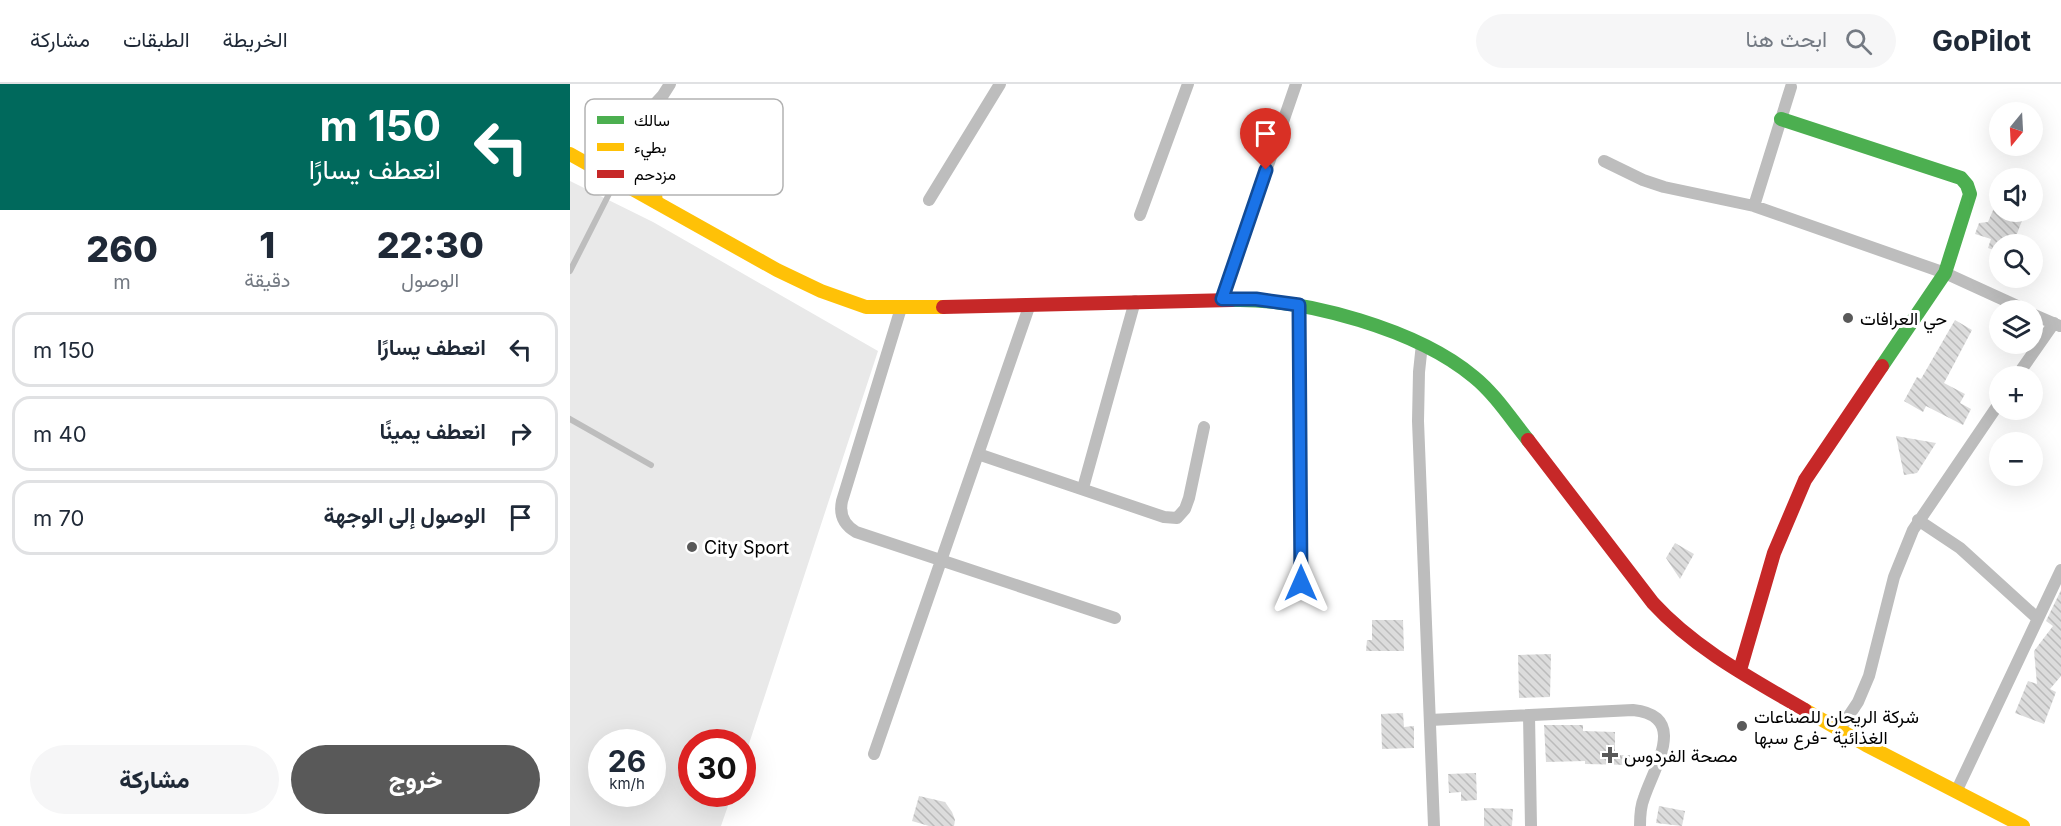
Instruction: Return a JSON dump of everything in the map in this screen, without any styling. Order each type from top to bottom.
[{"type":"street","points":[[929,200],[1000,84]]},
{"type":"street","points":[[1140,214],[1188,84]]},
{"type":"street","points":[[1222,299],[1296,84]]},
{"type":"street","points":[[1754,206],[1791,87]]},
{"type":"street","points":[[1740,670],[1774,553],[1805,480],[1945,273],[1969,199],[1969,189],[1965,181],[1956,176],[1781,119]]},
{"type":"street","points":[[570,154],[585,162]]},
{"type":"street","points":[[1604,161],[1664,187],[1754,206],[1945,273],[2004,300]]},
{"type":"street","points":[[645,195],[777,270],[821,291],[866,307],[1256,299],[1326,311],[1422,344],[1461,366],[1482,385],[1540,454],[1653,603],[1672,624],[1740,670],[1840,729],[2023,826]]},
{"type":"street","points":[[655,195],[656,201]]},
{"type":"street","points":[[1083,488],[1135,301]]},
{"type":"street","points":[[874,754],[1030,304]]},
{"type":"street","points":[[1299,305],[1301,583]]},
{"type":"street","points":[[901,308],[842,501],[841,514],[847,525],[856,531],[1115,618]]},
{"type":"street","points":[[2025,366],[2058,325],[2043,319]]},
{"type":"street","points":[[1422,344],[1418,421],[1434,826]]},
{"type":"street","points":[[1840,729],[1858,702],[1869,676],[1897,569],[1918,520],[1989,418]]},
{"type":"street","points":[[978,454],[1164,517],[1177,518],[1185,509],[1189,498],[1204,427]]},
{"type":"street","points":[[1918,520],[1960,548],[2037,618]]},
{"type":"street","points":[[1956,792],[2061,570]]},
{"type":"street","points":[[1430,720],[1633,710],[1645,712],[1659,720],[1664,729],[1664,743],[1660,760],[1644,797],[1640,826]]},
{"type":"street","points":[[1529,715],[1530,826]]},
{"type":"lane","points":[[570,271],[608,195]]},
{"type":"lane","points":[[570,419],[651,465]]},
{"type":"shaded area","name":"City Sport","points":[[570,181],[585,188],[585,195],[598,195],[653,222],[878,351],[754,729],[678,729],[678,807],[728,807],[721,826],[570,826]]},
{"type":"building","points":[[1989,220],[1989,222],[2021,222],[2017,234],[1989,234],[1989,238],[1975,234],[1979,223],[1988,222]]},
{"type":"building","points":[[1955,320],[1972,330],[1944,383],[1965,394],[1960,403],[1971,409],[1963,425],[1926,406],[1923,412],[1904,401],[1917,377],[1921,379]]},
{"type":"building","points":[[1896,436],[1936,443],[1917,473],[1904,475]]},
{"type":"building","points":[[1675,543],[1694,554],[1680,579],[1666,558]]},
{"type":"building","points":[[2061,590],[2061,676],[2050,689],[2056,692],[2044,724],[2015,713],[2028,681],[2037,684],[2034,651],[2053,626],[2046,621]]},
{"type":"building","points":[[1372,620],[1403,620],[1404,651],[1366,651],[1367,640],[1372,640]]},
{"type":"building","points":[[1551,654],[1550,697],[1519,698],[1518,655]]},
{"type":"building","points":[[1403,713],[1404,727],[1414,726],[1414,748],[1382,749],[1381,714]]},
{"type":"building","points":[[1544,725],[1583,725],[1583,731],[1615,732],[1615,755],[1630,755],[1630,765],[1585,764],[1585,761],[1546,762]]},
{"type":"building","points":[[1476,773],[1477,800],[1461,801],[1461,792],[1449,793],[1448,774]]},
{"type":"building","points":[[919,796],[945,802],[955,820],[954,826],[929,826],[912,821]]},
{"type":"building","points":[[1659,806],[1685,811],[1682,826],[1656,823]]},
{"type":"building","points":[[1484,808],[1513,809],[1512,826],[1484,826]]},
{"type":"traffic: fast","points":[[1781,119],[1961,178],[1967,185],[1970,194],[1945,273],[1882,366]]},
{"type":"traffic: fast","points":[[1232,300],[1261,301],[1326,311],[1392,331],[1423,345],[1451,360],[1482,384],[1528,440]]},
{"type":"traffic: slow","points":[[570,154],[585,162]]},
{"type":"traffic: slow","points":[[643,195],[777,270],[821,291],[866,307],[943,307]]},
{"type":"traffic: slow","points":[[655,195],[656,201]]},
{"type":"traffic: slow","points":[[1805,710],[1866,745],[2023,826]]},
{"type":"traffic: jam","points":[[943,307],[1232,300]]},
{"type":"traffic: jam","points":[[1740,670],[1774,553],[1805,480],[1882,366]]},
{"type":"traffic: jam","points":[[1528,440],[1653,603],[1669,620],[1725,662],[1805,710]]},
{"type":"place","name":"حي العرافات","points":[[1848,318]]},
{"type":"place","name":"City Sport","points":[[692,547]]},
{"type":"place","name":"شركة الريحان للصناعات الغذائية -فرع سبها","points":[[1742,726]]},
{"type":"place","name":"مصحة الفردوس","points":[[1610,755]]},
{"type":"route","points":[[1266,170],[1222,299],[1277,300],[1299,305],[1301,583]]}]
